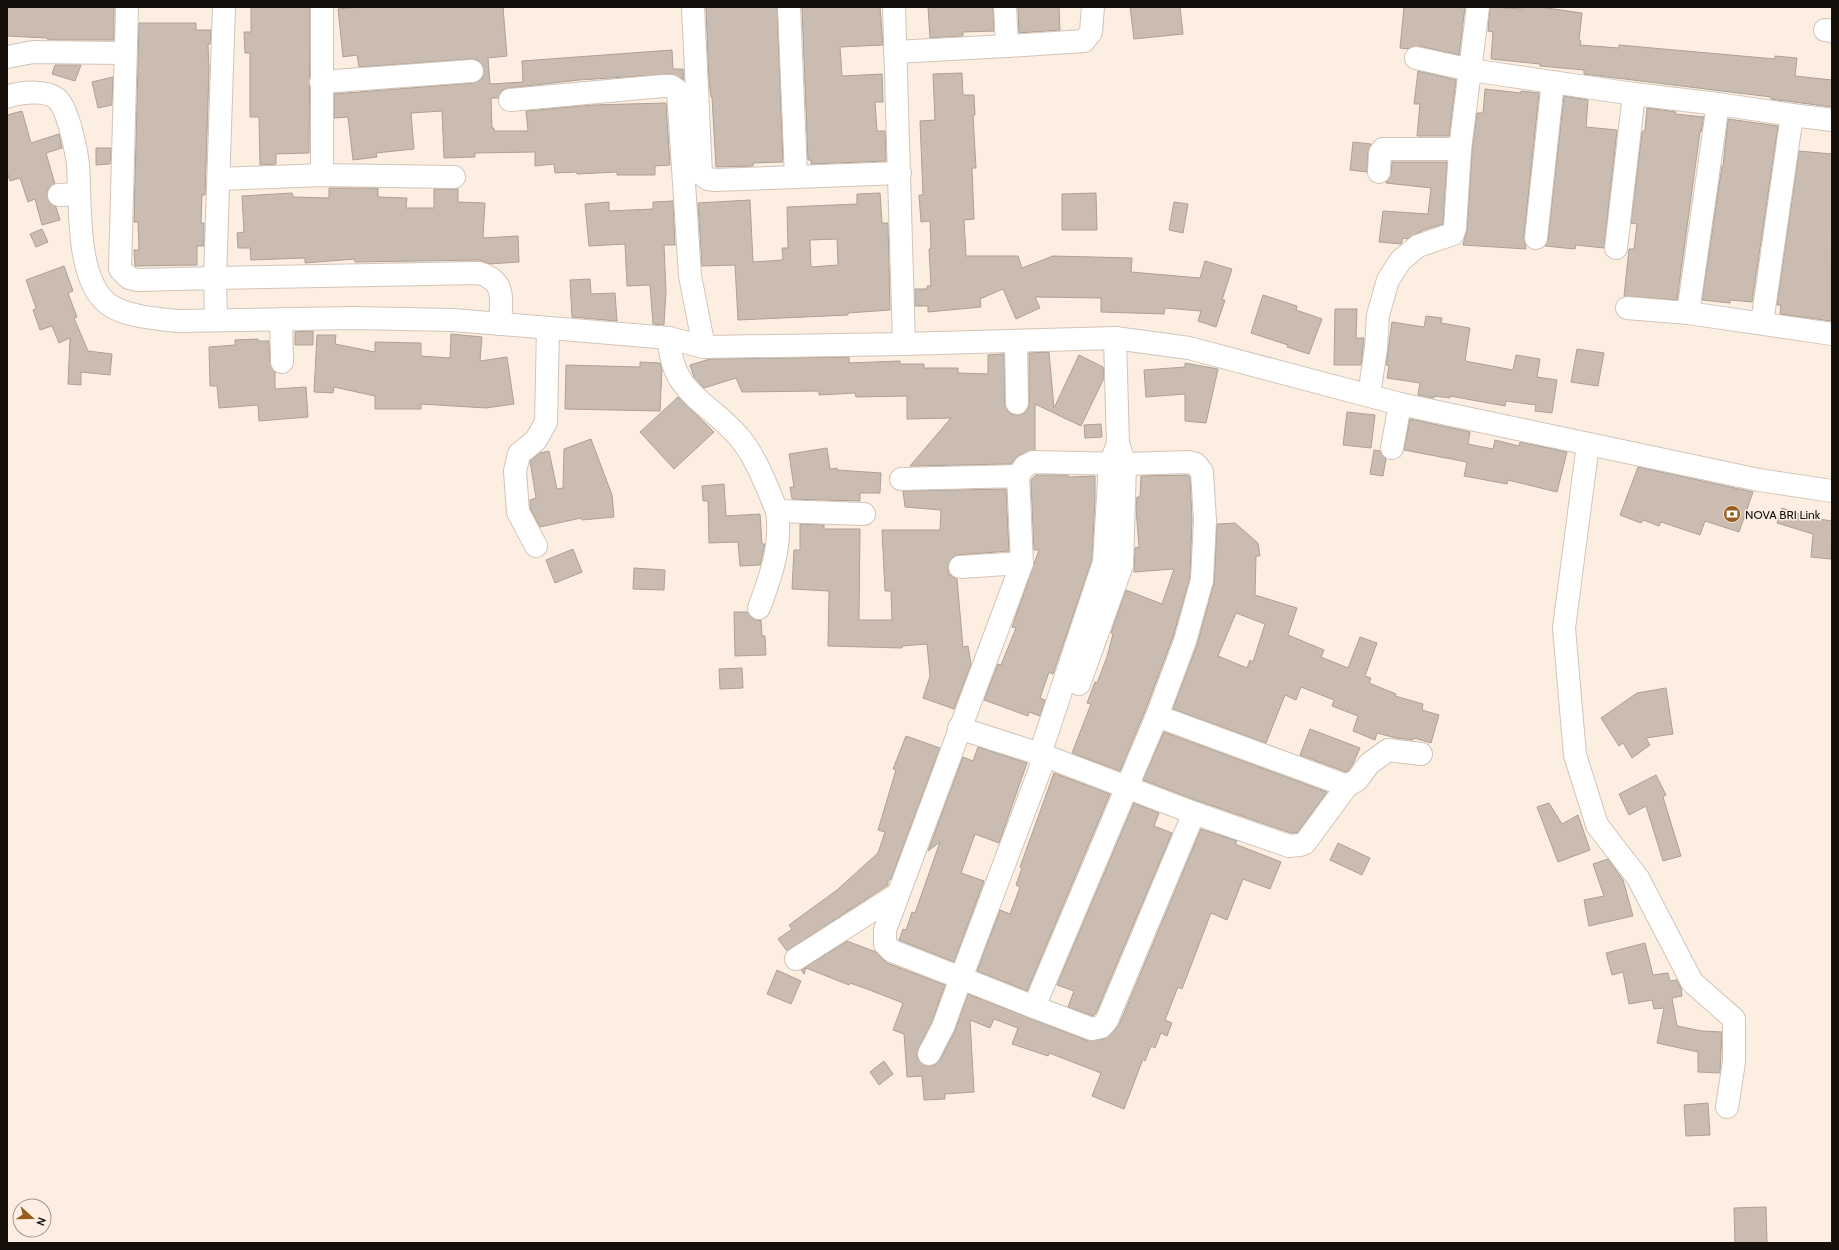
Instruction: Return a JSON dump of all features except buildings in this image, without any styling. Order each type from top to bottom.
[{"type":"street","points":[[127,7],[120,269],[129,278],[138,280],[479,273],[489,275],[496,281],[499,287],[501,294],[500,324]]},
{"type":"street","points":[[216,320],[215,278],[220,179],[224,7]]},
{"type":"street","points":[[322,7],[322,175]]},
{"type":"street","points":[[693,7],[701,174],[708,179],[715,180],[900,173]]},
{"type":"street","points":[[790,7],[796,177]]},
{"type":"street","points":[[894,7],[904,344]]},
{"type":"street","points":[[1005,7],[1007,46]]},
{"type":"street","points":[[896,52],[1084,41],[1091,32],[1093,7]]},
{"type":"street","points":[[1369,395],[1376,348],[1378,316],[1388,280],[1401,260],[1418,246],[1452,234],[1455,228],[1460,149],[1478,7]]},
{"type":"street","points":[[7,57],[33,52],[125,53]]},
{"type":"street","points":[[1416,58],[1471,70],[1634,94],[1832,120]]},
{"type":"street","points":[[321,82],[472,71]]},
{"type":"street","points":[[1536,238],[1553,82]]},
{"type":"street","points":[[510,100],[663,86],[671,86],[678,91],[690,276],[704,347]]},
{"type":"street","points":[[7,97],[34,93],[51,96],[59,101],[65,112],[74,141],[78,164],[69,194],[91,280],[101,297],[108,305],[150,319],[178,321],[280,319],[453,320],[669,338],[704,347],[904,344],[1115,338],[1189,348],[1400,404],[1759,480],[1832,491]]},
{"type":"street","points":[[1616,248],[1634,94]]},
{"type":"street","points":[[1688,313],[1718,104]]},
{"type":"street","points":[[1762,324],[1792,115]]},
{"type":"street","points":[[1379,172],[1380,153],[1383,149],[1460,149]]},
{"type":"street","points":[[220,179],[322,175],[454,177]]},
{"type":"street","points":[[1627,308],[1688,313],[1832,334]]},
{"type":"street","points":[[280,319],[282,362]]},
{"type":"street","points":[[536,546],[518,512],[515,471],[519,454],[536,440],[546,422],[548,328]]},
{"type":"street","points":[[669,338],[670,354],[677,376],[700,402],[723,420],[740,438],[753,460],[777,511],[779,538],[776,559],[759,608]]},
{"type":"street","points":[[929,1054],[961,978],[1045,760],[1113,563],[1117,457],[1115,338]]},
{"type":"street","points":[[1016,341],[1017,403]]},
{"type":"street","points":[[1392,448],[1400,404]]},
{"type":"street","points":[[1588,444],[1564,628],[1575,756],[1597,826],[1638,878],[1692,982],[1734,1019],[1734,1062],[1727,1107]]},
{"type":"street","points":[[1034,1008],[1157,716],[1185,642],[1202,580],[1205,520],[1202,472],[1196,464],[1188,462],[1117,457],[1033,462],[1025,466],[1018,476],[1022,563],[959,728],[885,930],[885,944],[892,951],[1034,1008],[1092,1029],[1101,1027],[1107,1020],[1194,813]]},
{"type":"street","points":[[901,479],[1018,476]]},
{"type":"street","points":[[777,511],[864,514]]},
{"type":"street","points":[[960,567],[1022,563]]},
{"type":"street","points":[[1157,716],[1347,786]]},
{"type":"street","points":[[959,728],[1289,846],[1305,843],[1347,786],[1357,780],[1369,764],[1388,750],[1421,754]]},
{"type":"street","points":[[796,960],[898,894]]},
{"type":"place","name":"NOVA BRI Link","points":[[1732,514]]}]
